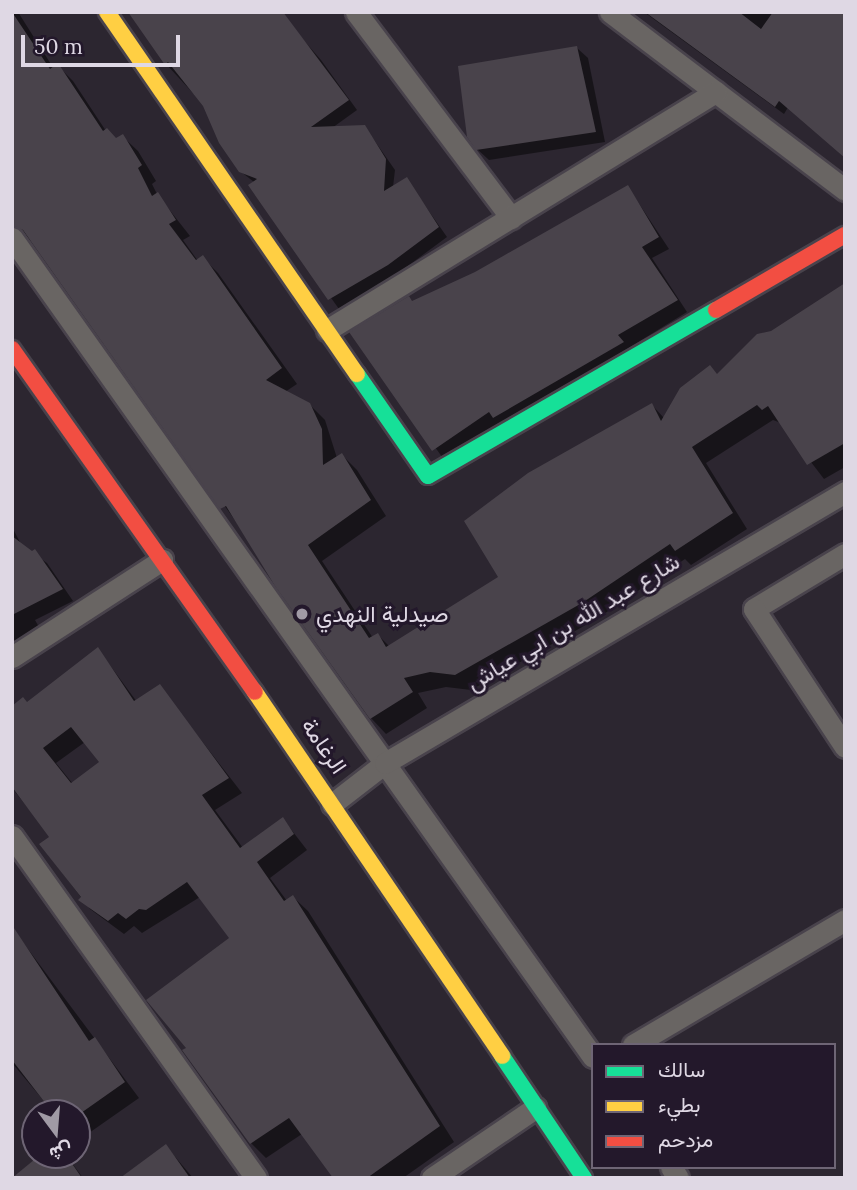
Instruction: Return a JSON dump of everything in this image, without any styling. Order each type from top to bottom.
[{"type":"street","points":[[107,12],[428,476],[845,235]]},
{"type":"street","points":[[356,12],[511,218]]},
{"type":"street","points":[[610,12],[845,190]]},
{"type":"street","points":[[327,330],[716,92]]},
{"type":"street","name":"الرغامة","points":[[12,238],[591,1054]]},
{"type":"street","name":"الرغامة","points":[[12,349],[332,804],[584,1178]]},
{"type":"street","name":"شارع عبد الله بن ابي عياش","points":[[332,804],[386,763],[845,492]]},
{"type":"street","points":[[845,555],[754,609],[845,747]]},
{"type":"street","points":[[12,657],[162,561]]},
{"type":"street","points":[[12,836],[256,1178]]},
{"type":"street","points":[[636,1043],[845,920]]},
{"type":"street","points":[[432,1178],[535,1108]]},
{"type":"building","points":[[12,12],[50,69],[58,63],[103,131],[107,128],[116,138],[123,134],[142,165],[138,168],[152,196],[158,192],[176,220],[169,224],[196,260],[203,255],[282,368],[266,380],[310,403],[322,429],[323,465],[342,453],[371,500],[308,545],[369,638],[378,633],[386,647],[498,577],[464,521],[528,473],[652,403],[661,421],[680,388],[710,365],[717,374],[757,334],[771,331],[845,283],[845,443],[807,465],[768,406],[762,410],[757,405],[692,447],[733,513],[675,551],[670,544],[582,603],[455,675],[430,672],[404,678],[413,692],[370,719],[275,586],[226,506],[220,509],[23,230],[12,225]]},
{"type":"building","points":[[128,12],[283,12],[349,100],[311,127],[365,125],[386,159],[384,191],[407,177],[439,227],[388,265],[328,300],[248,185],[257,179],[239,172],[219,143],[203,106],[168,62],[165,65]]},
{"type":"building","points":[[645,12],[739,12],[761,29],[773,12],[845,12],[845,158],[779,101],[775,107]]},
{"type":"building","points":[[577,46],[596,132],[476,150],[467,137],[458,66]]},
{"type":"building","points":[[628,185],[659,237],[642,247],[678,300],[618,335],[624,342],[493,418],[489,412],[432,451],[349,332],[409,296],[412,301],[475,272]]},
{"type":"building","points":[[12,536],[32,551],[35,549],[63,589],[12,615]]},
{"type":"building","points":[[98,647],[134,701],[160,684],[229,778],[202,795],[240,848],[283,817],[294,834],[257,862],[284,901],[293,895],[440,1126],[367,1178],[333,1178],[289,1118],[250,1144],[182,1050],[186,1048],[146,1000],[229,938],[187,882],[146,910],[139,909],[126,919],[118,913],[108,921],[78,900],[81,897],[39,844],[49,837],[12,787],[12,706],[23,697],[27,702]],"holes":[[[71,727],[99,762],[71,783],[43,748]]]},
{"type":"building","points":[[12,925],[89,1041],[95,1037],[125,1082],[91,1106],[91,1099],[42,1099],[12,1060]]},
{"type":"building","points":[[166,1144],[190,1178],[120,1178]]},
{"type":"building","points":[[23,1169],[76,1169],[82,1178],[12,1178]]},
{"type":"traffic: fast","points":[[357,374],[428,476],[716,310]]},
{"type":"traffic: fast","points":[[502,1056],[584,1178]]},
{"type":"traffic: slow","points":[[107,12],[357,374]]},
{"type":"traffic: slow","points":[[255,692],[502,1056]]},
{"type":"traffic: jam","points":[[716,310],[845,235]]},
{"type":"traffic: jam","points":[[12,349],[255,692]]},
{"type":"place","name":"صيدلية النهدي","points":[[302,614]]}]
